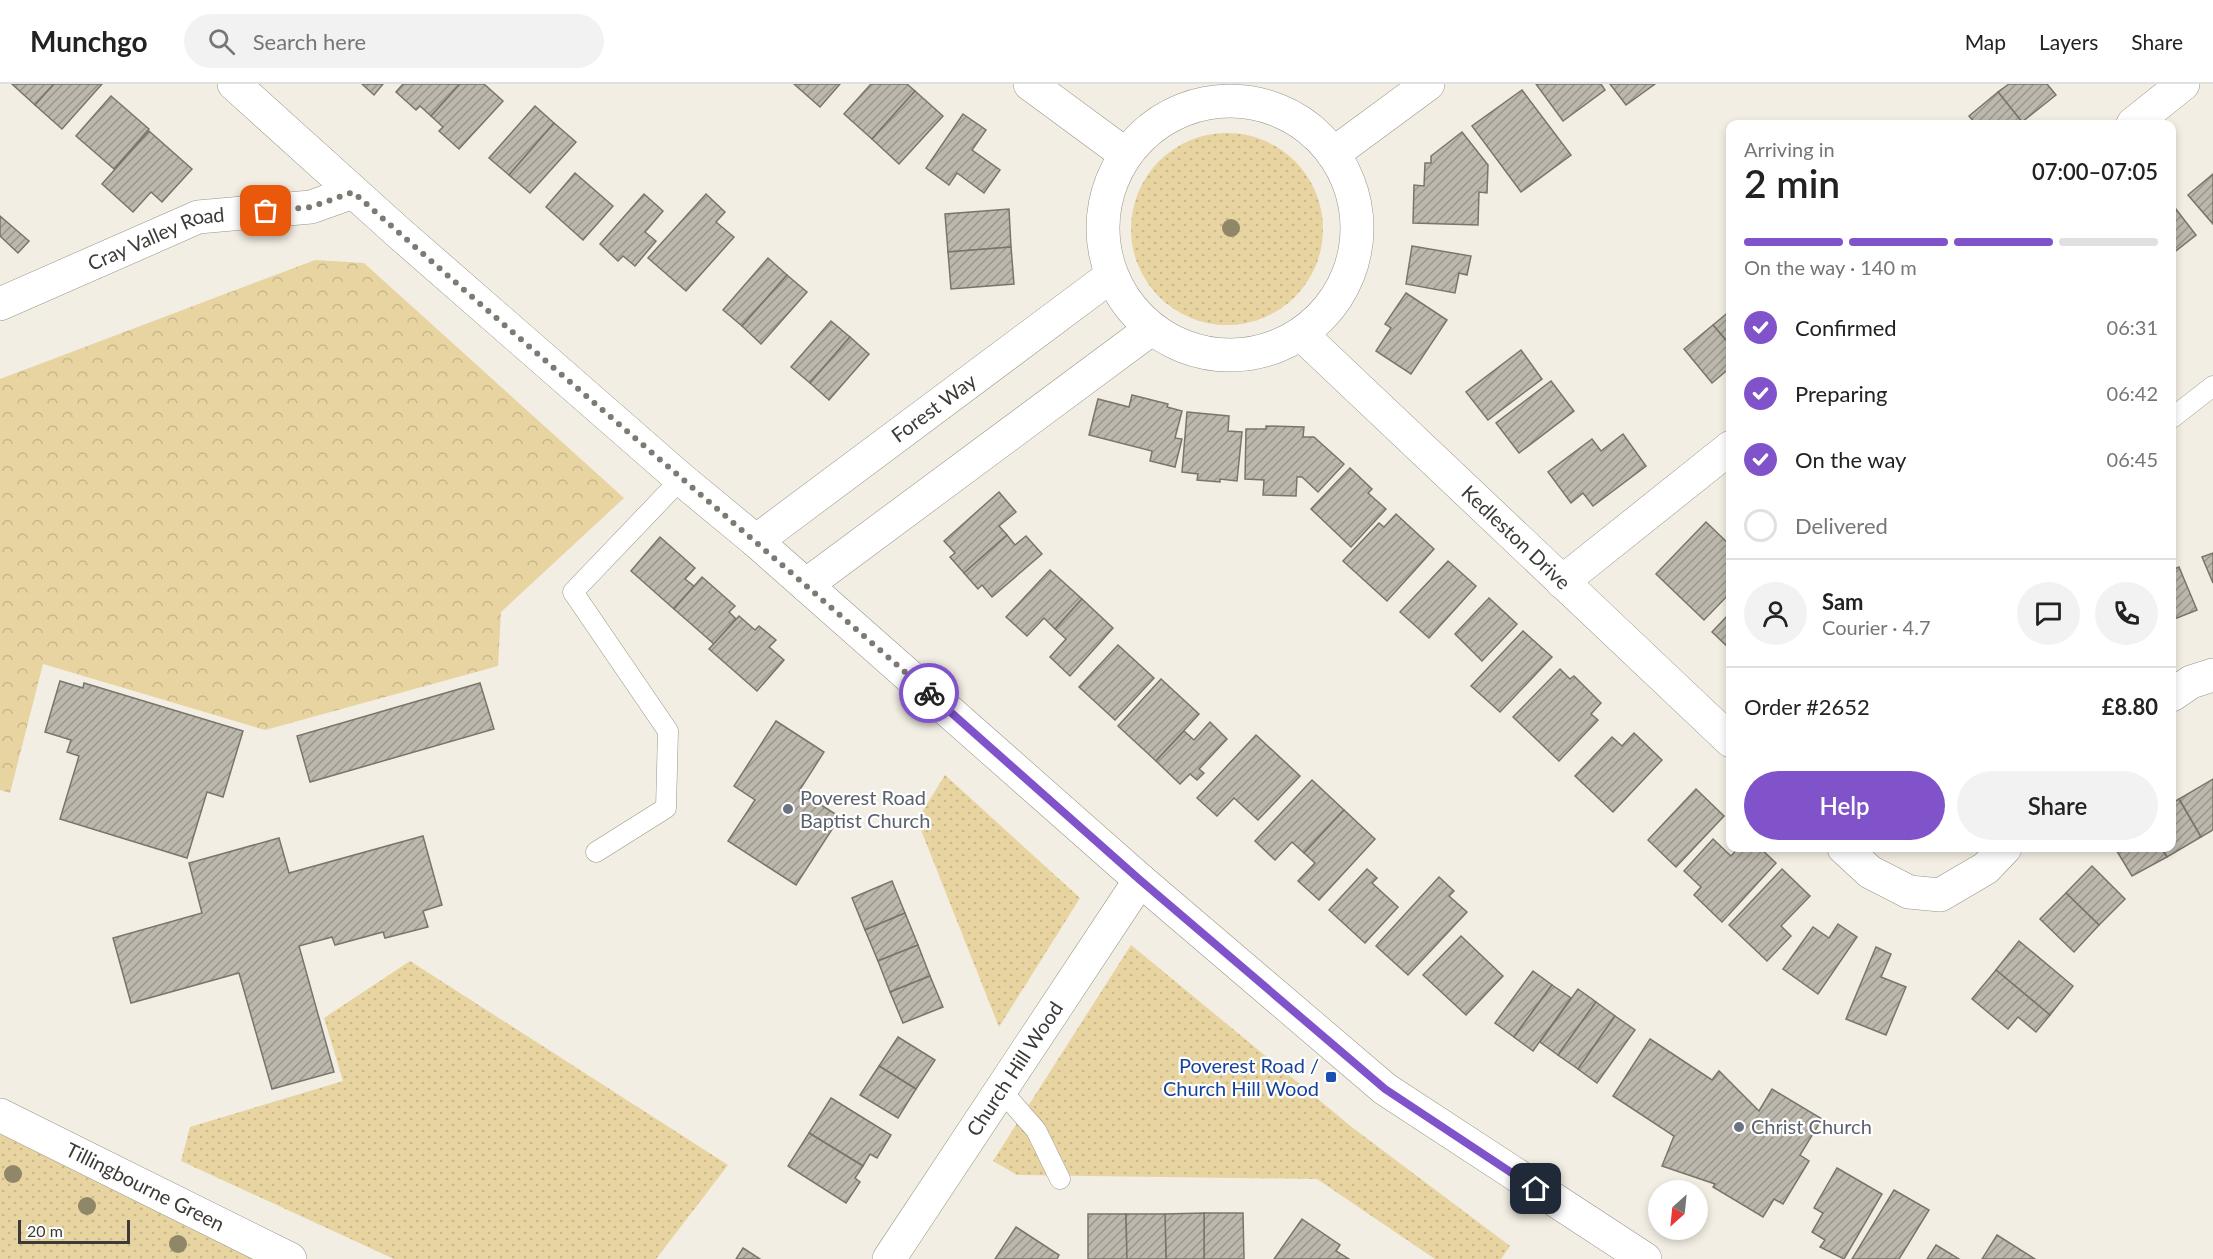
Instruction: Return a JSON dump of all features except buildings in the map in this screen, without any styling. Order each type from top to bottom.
[{"type":"street","points":[[234,84],[353,192],[681,479],[756,541],[1140,880],[1385,1089],[1633,1256]]},
{"type":"street","points":[[1030,84],[1125,154]]},
{"type":"street","points":[[1334,154],[1428,84]]},
{"type":"street","points":[[2138,120],[2183,84]]},
{"type":"street","points":[[1229,100],[1269,107],[1305,125],[1334,154],[1352,190],[1358,230],[1350,271],[1331,306],[1301,334],[1265,351],[1225,356],[1186,348],[1151,329],[1128,305],[1111,276],[1102,235],[1107,193],[1125,154],[1153,125],[1189,107],[1229,100]]},
{"type":"street","name":"Cray Valley Road","points":[[0,304],[198,217],[311,207],[353,192]]},
{"type":"street","name":"Forest Way","points":[[756,541],[1111,276]]},
{"type":"street","points":[[806,585],[1151,329]]},
{"type":"street","name":"Kedleston Drive","points":[[1301,334],[1726,736]]},
{"type":"street","points":[[1562,582],[1726,451]]},
{"type":"street","points":[[2176,692],[2191,682],[2213,675]]},
{"type":"street","points":[[1848,852],[1870,872],[1909,892],[1940,895],[1986,868],[2001,852]]},
{"type":"street","name":"Church Hill Wood","points":[[889,1259],[1140,880]]},
{"type":"street","name":"Tillingbourne Green","points":[[0,1115],[290,1259]]},
{"type":"lane","points":[[2176,415],[2213,386]]},
{"type":"lane","points":[[596,852],[666,808],[668,731],[573,592],[681,479]]},
{"type":"lane","points":[[1000,1089],[1036,1130],[1060,1179]]},
{"type":"green space","points":[[1227,133],[1246,135],[1264,141],[1295,161],[1315,192],[1321,210],[1323,229],[1321,248],[1315,266],[1295,297],[1264,317],[1246,323],[1227,325],[1208,323],[1190,317],[1159,297],[1139,266],[1133,248],[1131,229],[1133,210],[1139,192],[1159,161],[1190,141],[1208,135]]},
{"type":"green space","points":[[315,260],[364,263],[624,498],[501,612],[498,666],[265,730],[43,664],[10,793],[0,790],[0,379]]},
{"type":"green space","points":[[945,775],[1080,898],[999,1027],[917,820]]},
{"type":"green space","points":[[1131,945],[1353,1128],[1510,1246],[1501,1259],[1435,1259],[1317,1179],[1017,1175],[993,1161]]},
{"type":"green space","points":[[410,961],[728,1165],[656,1259],[394,1259],[181,1161],[190,1127],[343,1081],[324,1018]]},
{"type":"green space","points":[[0,1132],[259,1259],[0,1259]]},
{"type":"way so far","points":[[266,211],[311,207],[353,192],[929,693]]},
{"type":"place","name":"Poverest Road Baptist Church","points":[[788,809]]},
{"type":"place","name":"Poverest Road / Church Hill Wood","points":[[1331,1077]]},
{"type":"place","name":"Christ Church","points":[[1739,1127]]},
{"type":"route","points":[[929,693],[1140,880],[1385,1089],[1536,1189]]}]
